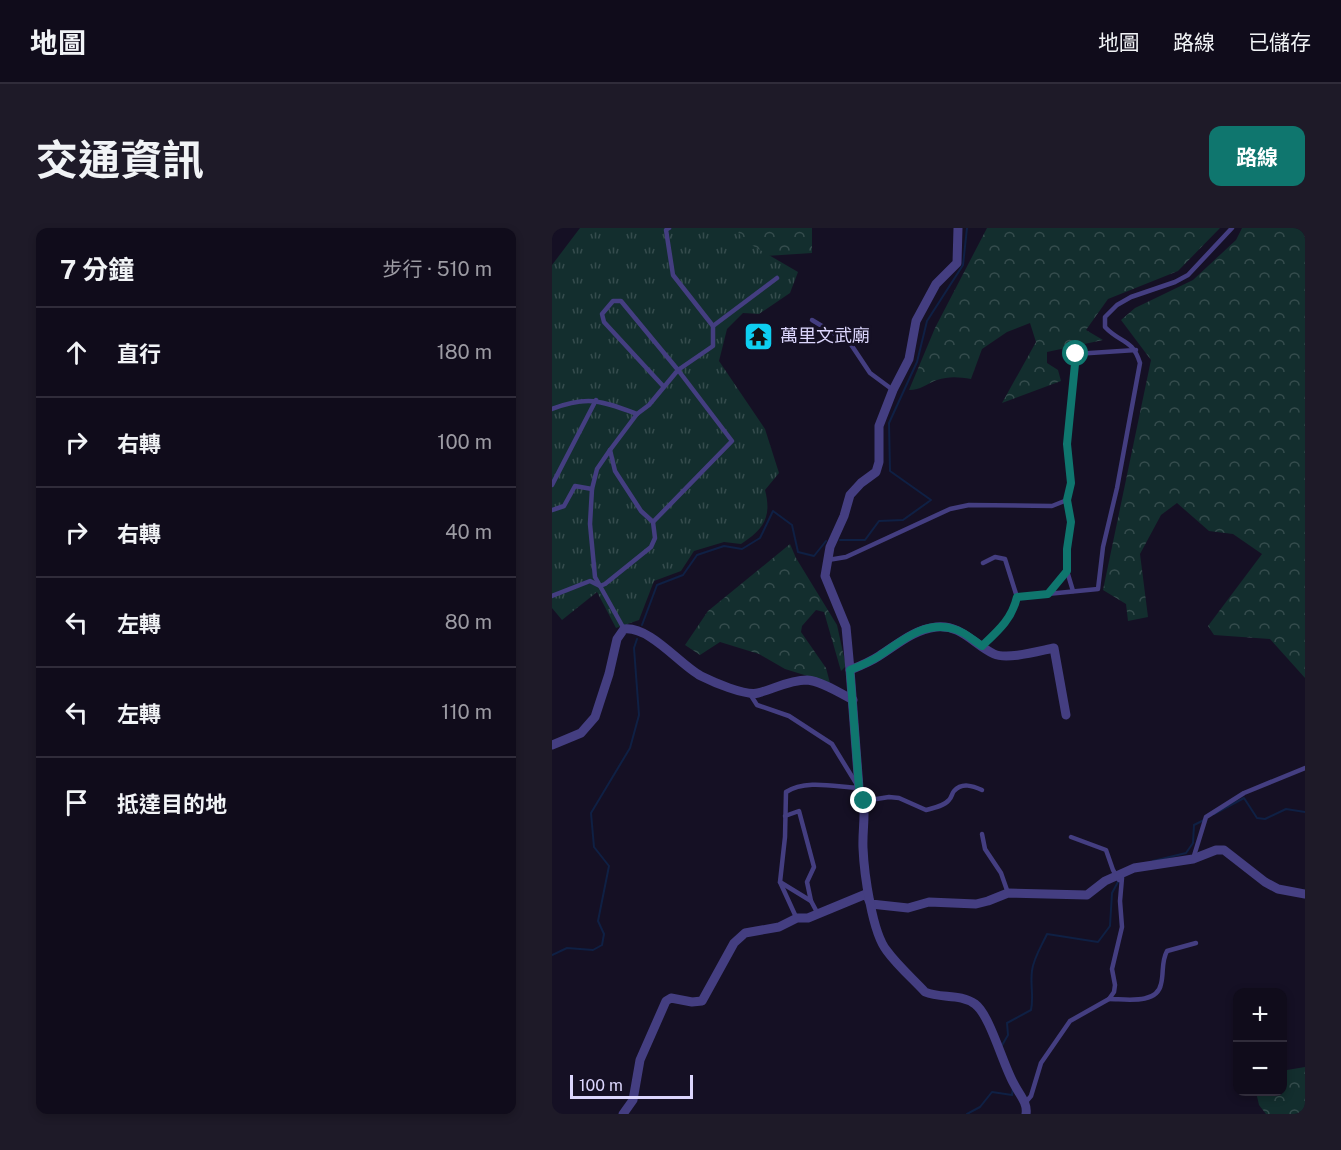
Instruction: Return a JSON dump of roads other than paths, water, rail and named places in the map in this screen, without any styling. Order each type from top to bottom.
[{"type":"street","points":[[958,228],[957,262],[936,284],[916,321],[909,359],[893,390],[879,426],[879,462],[876,472],[850,495],[844,516],[830,547],[825,576],[846,627],[859,788],[864,801],[863,846],[877,936],[886,951],[925,992],[933,996],[948,995],[967,999],[976,1005],[988,1023],[1005,1068],[1025,1103],[1026,1114]]},
{"type":"street","points":[[850,670],[870,662],[898,641],[921,630],[939,626],[955,629],[996,655],[1012,655],[1054,648],[1066,715]]},
{"type":"street","points":[[552,745],[581,733],[595,717],[609,674],[617,639],[624,629],[631,628],[642,633],[700,675],[750,694],[797,681],[810,680],[853,700]]},
{"type":"street","points":[[871,904],[909,908],[929,902],[976,904],[988,902],[1008,893],[1087,895],[1105,881],[1134,868],[1193,859],[1216,850],[1224,850],[1265,882],[1278,889],[1305,894]]},
{"type":"street","points":[[623,1114],[633,1100],[640,1060],[666,1001],[671,998],[692,1002],[702,1001],[734,943],[745,933],[779,927],[797,918],[808,918],[866,894],[871,904]]},
{"type":"lane","points":[[624,629],[595,577],[590,524],[592,489],[597,469],[637,414],[644,410],[678,370],[713,346],[713,326],[673,275],[666,230],[669,228]]},
{"type":"lane","points":[[1017,597],[1098,589],[1103,547],[1117,488],[1140,363],[1136,350],[1131,344],[1113,335],[1105,327],[1105,317],[1117,305],[1131,297],[1175,282],[1188,275],[1232,228]]},
{"type":"lane","points":[[713,326],[777,278]]},
{"type":"lane","points":[[653,522],[732,441],[678,370],[621,302],[613,301],[602,314],[604,322],[664,387]]},
{"type":"lane","points":[[812,320],[850,343],[870,373],[893,390]]},
{"type":"lane","points":[[1073,591],[1067,571],[1071,522],[1067,500],[1071,483],[1067,444],[1076,354],[1136,350]]},
{"type":"lane","points":[[552,409],[572,401],[596,400],[637,414]]},
{"type":"lane","points":[[552,486],[596,400]]},
{"type":"lane","points":[[600,586],[651,547],[655,538],[653,522],[641,511],[615,471],[610,450]]},
{"type":"lane","points":[[552,510],[564,506],[575,486],[592,489]]},
{"type":"lane","points":[[828,560],[846,557],[950,509],[969,505],[1052,506],[1067,500]]},
{"type":"lane","points":[[982,646],[1002,628],[1014,610],[1017,597],[1005,559],[995,557],[983,563]]},
{"type":"lane","points":[[1048,594],[1067,571]]},
{"type":"lane","points":[[552,596],[590,581],[600,586]]},
{"type":"lane","points":[[750,694],[757,705],[789,716],[832,744],[859,788]]},
{"type":"lane","points":[[1193,859],[1206,817],[1244,794],[1305,768]]},
{"type":"lane","points":[[864,801],[889,797],[899,798],[926,810],[943,805],[949,800],[954,790],[961,787],[970,785],[982,790]]},
{"type":"lane","points":[[797,918],[780,882],[785,837],[786,792],[795,786],[859,788]]},
{"type":"lane","points":[[785,816],[799,811],[814,867],[807,882],[811,901],[818,914]]},
{"type":"lane","points":[[982,834],[985,849],[1001,873],[1008,893]]},
{"type":"lane","points":[[1025,1103],[1031,1096],[1041,1063],[1070,1021],[1109,999],[1114,992],[1112,969],[1122,927],[1120,901],[1122,878],[1119,880],[1113,870],[1106,850],[1071,837]]},
{"type":"lane","points":[[780,882],[811,901]]},
{"type":"lane","points":[[1109,999],[1143,1000],[1156,993],[1161,987],[1163,958],[1167,951],[1196,944]]},
{"type":"waterway","points":[[840,540],[865,540],[879,521],[903,520],[931,500],[890,471],[889,423],[917,362],[927,321],[963,265],[967,228]]},
{"type":"waterway","points":[[642,625],[657,585],[683,575],[697,555],[724,546],[742,549],[760,538],[773,511],[792,525],[798,552],[814,556],[826,541]]},
{"type":"waterway","points":[[552,955],[567,948],[593,950],[602,945],[604,934],[598,921],[609,866],[594,847],[591,813],[630,748],[639,715],[634,648],[637,639]]},
{"type":"waterway","points":[[1214,814],[1244,798],[1257,818],[1265,819],[1286,809],[1305,812]]},
{"type":"waterway","points":[[1153,861],[1186,853],[1193,843],[1194,825],[1204,820]]},
{"type":"waterway","points":[[1001,1047],[1008,1035],[1007,1023],[1031,1010],[1033,966],[1047,934],[1098,942],[1110,926],[1112,893],[1119,880]]},
{"type":"waterway","points":[[967,1114],[980,1107],[992,1092],[1012,1095],[1013,1088]]},
{"type":"place","name":"萬里文武廟","points":[[759,336]]}]
